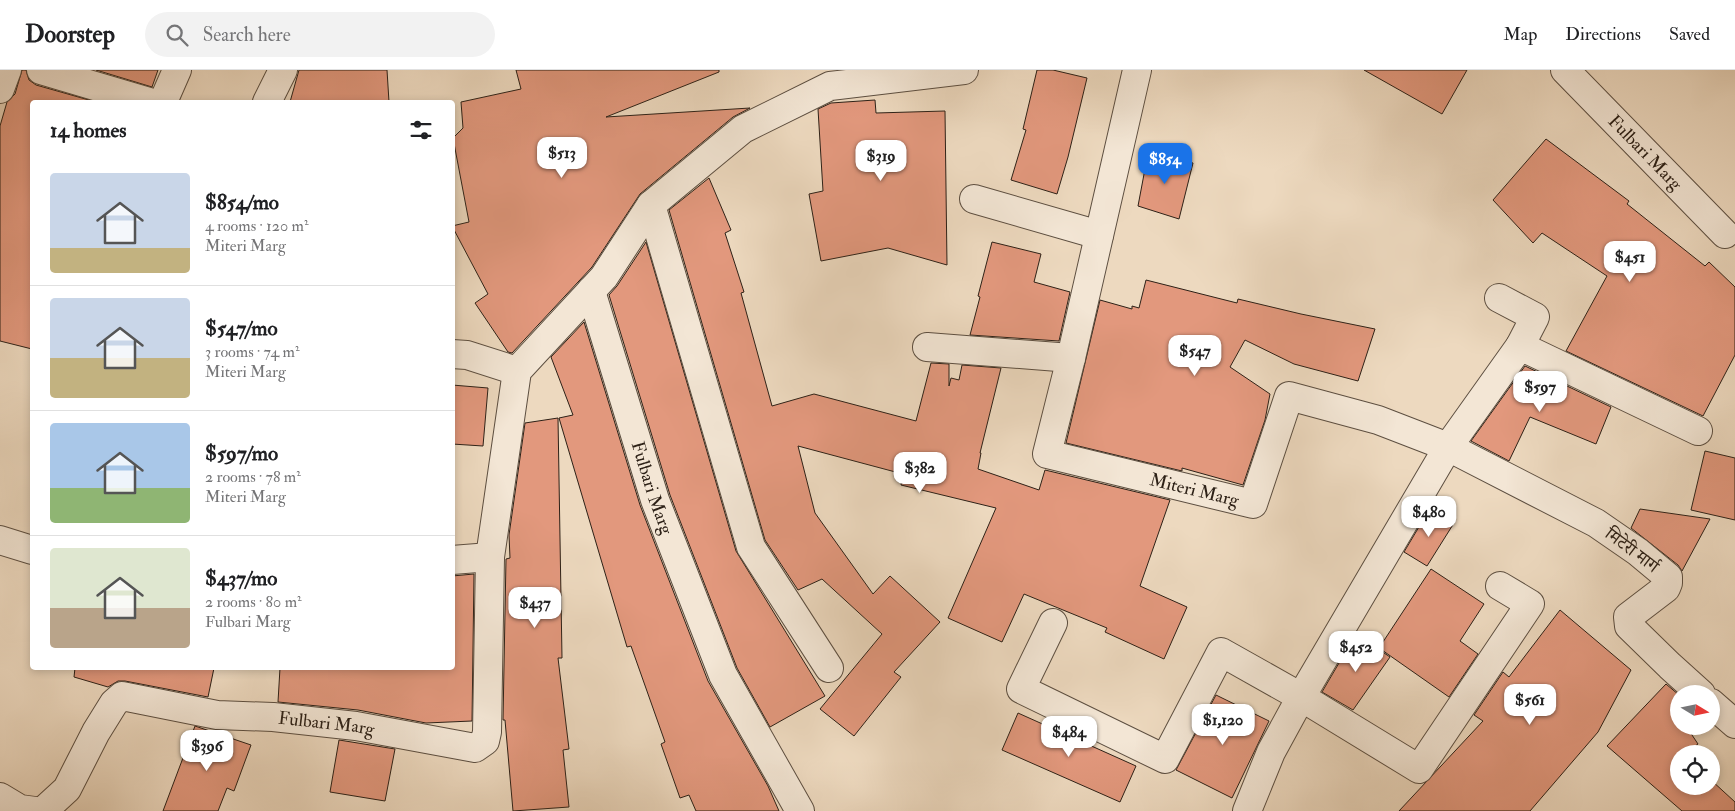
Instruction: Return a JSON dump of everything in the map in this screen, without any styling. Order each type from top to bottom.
[{"type":"street","points":[[0,89],[7,70]]},
{"type":"street","points":[[41,70],[142,100]]},
{"type":"street","points":[[163,100],[177,70]]},
{"type":"street","points":[[268,100],[283,70]]},
{"type":"street","points":[[455,354],[467,355],[518,372],[604,277],[652,205],[744,129],[830,86],[964,70]]},
{"type":"street","name":"Miteri Marg","points":[[1137,70],[1047,454],[1253,504],[1289,396],[1378,420],[1448,448]]},
{"type":"street","name":"Fulbari Marg","points":[[1566,70],[1725,234]]},
{"type":"street","points":[[974,200],[1099,235]]},
{"type":"street","points":[[652,205],[751,547],[829,668]]},
{"type":"street","name":"Fulbari Marg","points":[[591,291],[655,500],[722,674],[800,811]]},
{"type":"street","points":[[1247,811],[1271,752],[1301,696],[1448,448],[1520,346],[1535,317],[1499,298]]},
{"type":"street","points":[[1520,346],[1698,431]]},
{"type":"street","points":[[927,347],[1071,358]]},
{"type":"street","name":"Fulbari Marg","points":[[42,811],[67,789],[96,732],[114,703],[122,696],[217,715],[273,717],[356,726],[475,748],[485,742],[487,732],[490,557],[518,372]]},
{"type":"street","name":"मिटेरी मार्ग","points":[[1448,448],[1596,523],[1638,552],[1668,577],[1666,588],[1628,617],[1628,622],[1629,626],[1691,685]]},
{"type":"street","points":[[0,540],[30,549]]},
{"type":"street","points":[[455,560],[490,557]]},
{"type":"street","points":[[1053,623],[1021,689],[1165,759],[1221,652],[1301,696],[1419,769],[1530,604],[1500,586]]},
{"type":"street","points":[[1720,711],[1735,724]]},
{"type":"street","points":[[0,797],[20,809],[35,811]]},
{"type":"building","points":[[22,70],[26,70],[29,80],[36,85],[89,100],[30,100],[30,348],[0,341],[0,126],[7,102],[15,94]]},
{"type":"building","points":[[96,70],[158,70],[152,87]]},
{"type":"building","points":[[299,70],[387,70],[389,100],[291,100]]},
{"type":"building","points":[[516,70],[719,70],[719,72],[606,117],[750,108],[733,117],[640,194],[592,267],[512,353],[508,352],[475,303],[488,294],[455,232],[455,225],[469,222],[455,148],[455,136],[463,128],[461,102],[521,89]]},
{"type":"building","points":[[1037,70],[1053,70],[1087,78],[1057,194],[1011,180],[1026,130],[1023,129]]},
{"type":"building","points":[[1364,70],[1467,70],[1442,114]]},
{"type":"building","points":[[875,100],[876,113],[945,111],[947,265],[888,248],[821,261],[809,194],[823,191],[818,109],[831,103]]},
{"type":"building","points":[[1546,139],[1629,201],[1627,204],[1705,266],[1709,262],[1735,287],[1735,355],[1703,416],[1566,351],[1607,276],[1542,233],[1533,243],[1493,200]]},
{"type":"building","points":[[1148,153],[1193,163],[1179,219],[1138,206]]},
{"type":"building","points":[[709,178],[731,230],[725,233],[744,292],[741,293],[772,406],[814,394],[916,421],[931,363],[949,364],[949,386],[951,378],[959,380],[962,365],[1001,368],[980,453],[978,469],[1039,490],[1045,470],[1170,500],[1140,586],[1187,607],[1164,659],[1105,632],[1107,628],[1024,594],[1002,642],[948,618],[996,508],[901,485],[903,474],[798,446],[815,513],[873,594],[890,576],[940,622],[894,672],[901,677],[854,736],[820,709],[882,634],[822,579],[798,590],[765,540],[669,210]]},
{"type":"building","points":[[646,242],[736,551],[825,696],[770,727],[737,668],[670,495],[609,295]]},
{"type":"building","points":[[992,242],[1041,254],[1034,282],[1070,292],[1059,341],[970,335]]},
{"type":"building","points":[[1146,280],[1237,303],[1238,299],[1375,329],[1358,381],[1294,364],[1245,340],[1230,367],[1270,394],[1265,420],[1243,485],[1182,468],[1182,471],[1066,443],[1100,300],[1132,309],[1132,306],[1139,308]]},
{"type":"building","points":[[584,322],[640,505],[708,681],[768,786],[779,811],[696,811],[689,795],[680,798],[661,744],[665,742],[631,646],[627,647],[559,418],[573,415],[551,357]]},
{"type":"building","points":[[1525,366],[1611,407],[1596,444],[1530,417],[1509,461],[1471,441]]},
{"type":"building","points":[[455,385],[488,388],[483,446],[455,444]]},
{"type":"building","points":[[558,418],[562,658],[558,658],[569,749],[563,750],[569,807],[513,811],[505,720],[503,720],[506,559],[510,558],[509,535],[525,423]]},
{"type":"building","points":[[1705,451],[1735,458],[1735,520],[1691,510]]},
{"type":"building","points":[[1640,509],[1710,519],[1682,571],[1678,565],[1631,528]]},
{"type":"building","points":[[1429,510],[1454,523],[1427,566],[1404,552]]},
{"type":"building","points":[[1431,569],[1484,604],[1460,641],[1478,654],[1449,697],[1379,648]]},
{"type":"building","points":[[474,574],[472,721],[426,723],[358,710],[278,702],[280,670],[455,670],[455,576]]},
{"type":"building","points":[[1560,610],[1631,670],[1598,732],[1530,811],[1399,811],[1483,721],[1474,715],[1503,672],[1509,677]]},
{"type":"building","points":[[1356,634],[1390,657],[1353,710],[1322,692]]},
{"type":"building","points":[[75,670],[214,670],[208,697],[125,681],[118,681],[108,687],[74,677]]},
{"type":"building","points":[[1666,684],[1670,687],[1670,735],[1692,735],[1698,744],[1670,745],[1670,795],[1720,795],[1720,788],[1735,802],[1735,811],[1682,811],[1607,746]]},
{"type":"building","points":[[1216,695],[1269,721],[1232,798],[1176,770]]},
{"type":"building","points":[[1018,713],[1136,766],[1120,802],[1002,750]]},
{"type":"building","points":[[195,726],[251,745],[234,791],[227,788],[218,811],[163,811]]},
{"type":"building","points":[[339,740],[395,749],[385,801],[330,792]]}]
